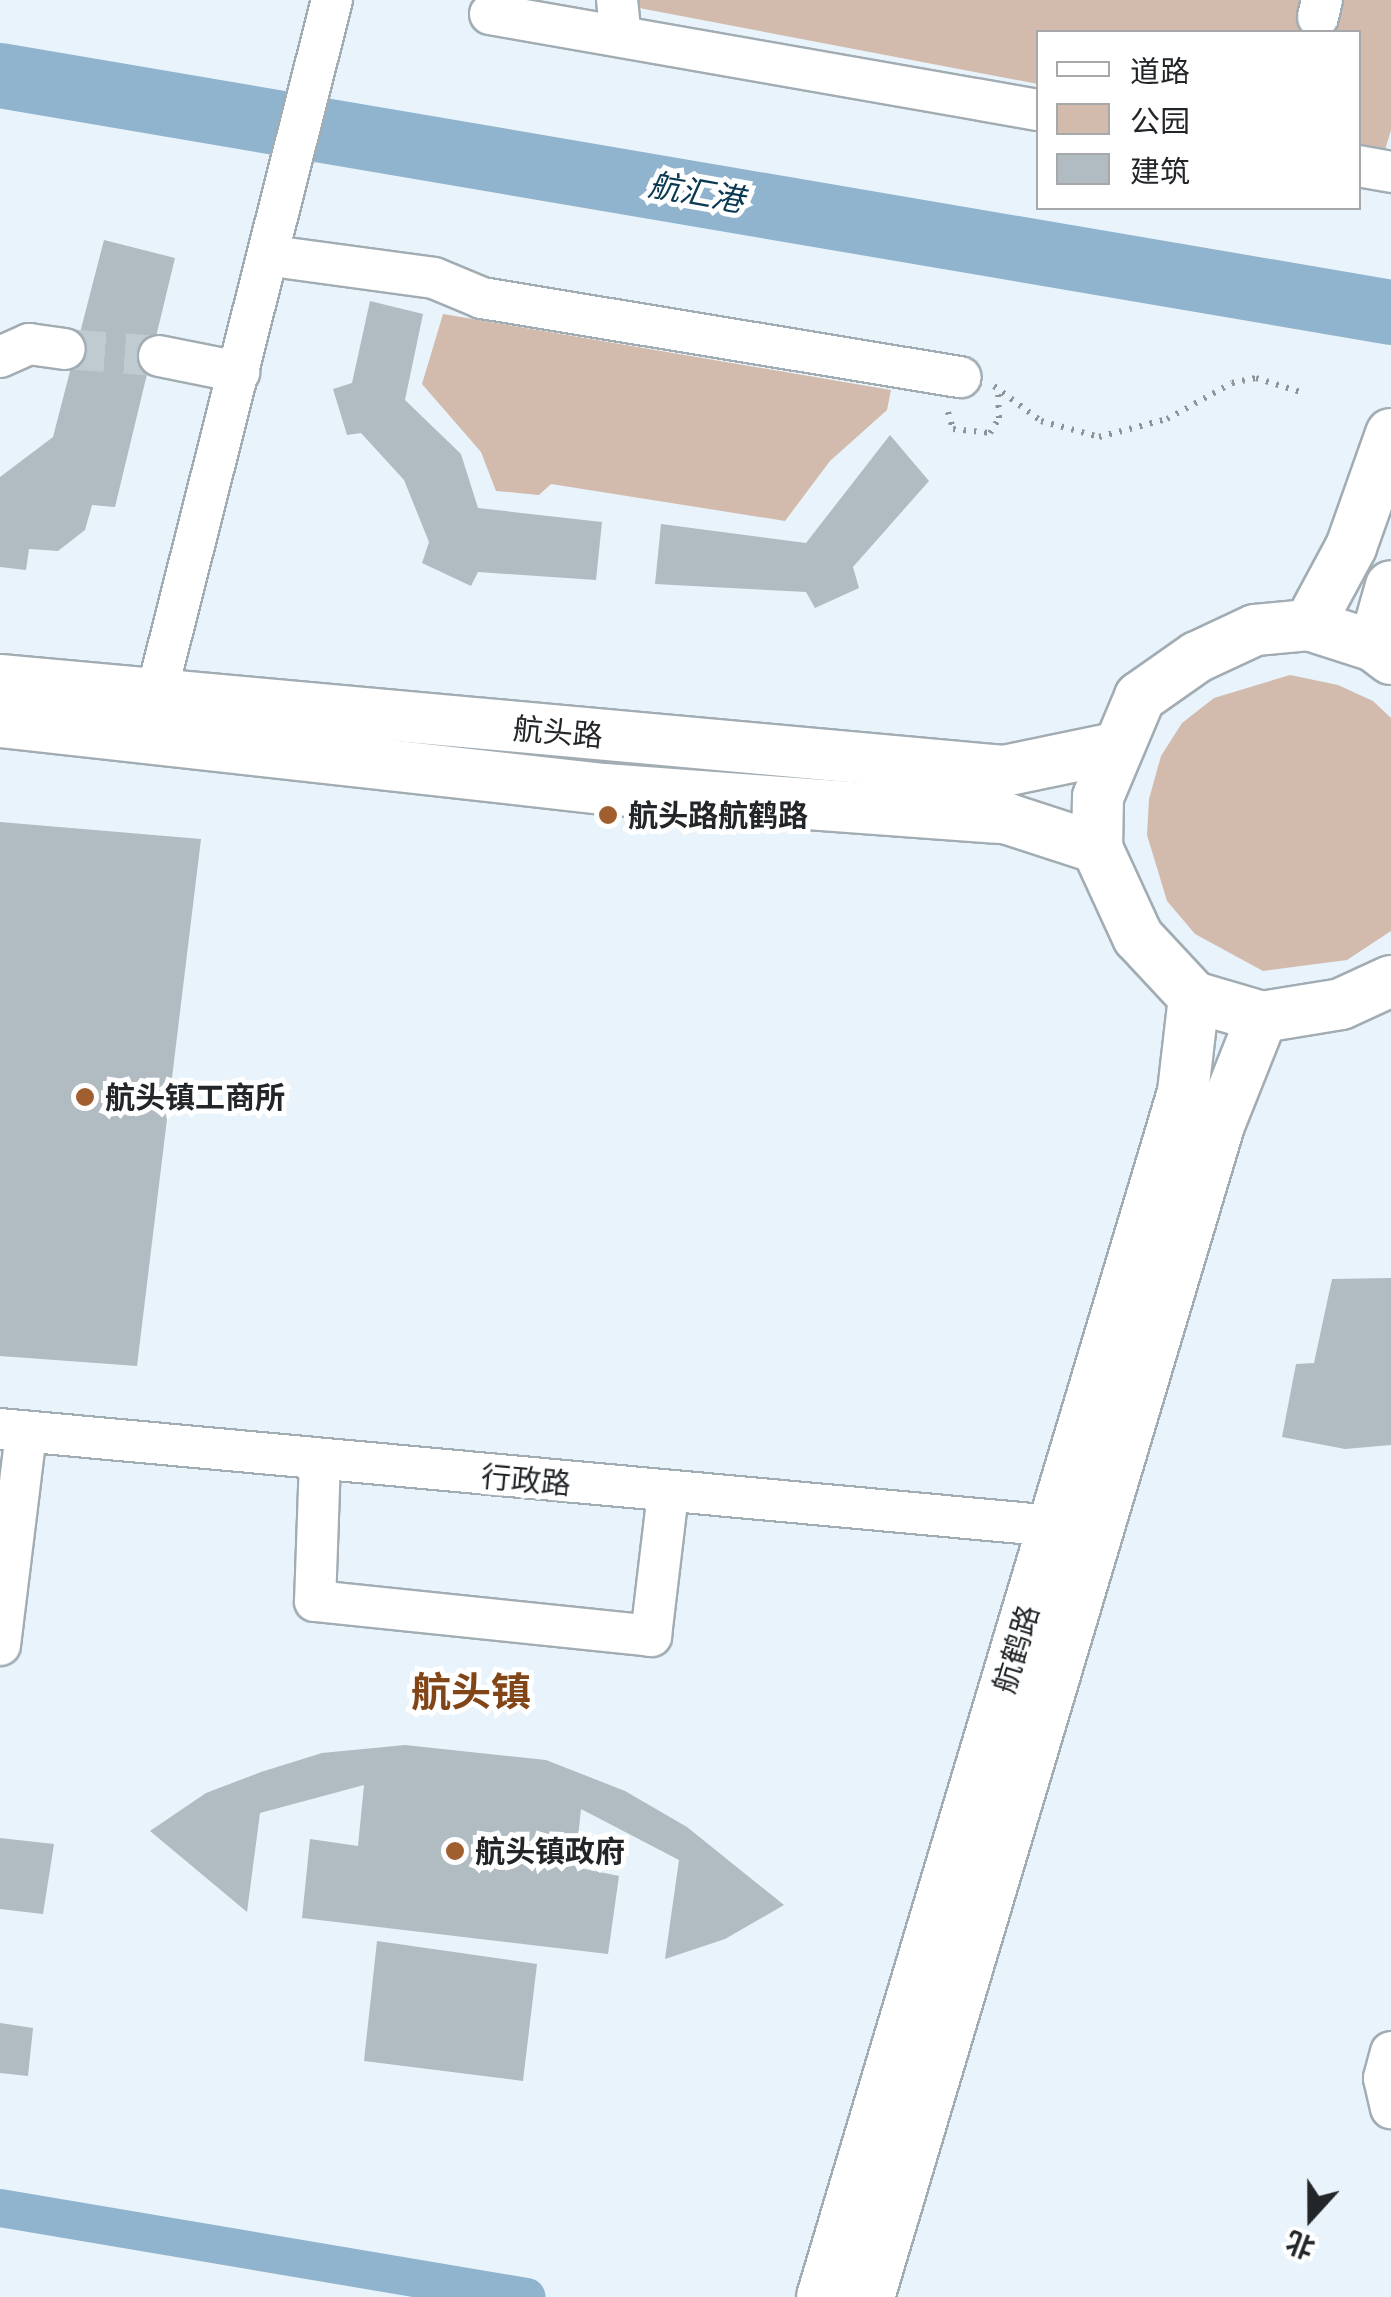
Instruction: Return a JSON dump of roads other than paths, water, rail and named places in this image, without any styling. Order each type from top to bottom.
[{"type":"main road","points":[[1310,625],[1351,547],[1391,434]]},
{"type":"main road","points":[[1391,586],[1382,652],[1310,625],[1254,630],[1197,657],[1140,697],[1115,748],[1098,798],[1097,848],[1138,937],[1194,997],[1262,1017],[1340,1004],[1391,981]]},
{"type":"main road","name":"航头路","points":[[0,680],[151,716],[604,789],[1008,818],[1097,848]]},
{"type":"main road","name":"航头路","points":[[0,722],[151,716],[1004,771],[1115,748]]},
{"type":"main road","name":"航鹤路","points":[[839,2294],[1053,1526],[1183,1092],[1194,997]]},
{"type":"main road","name":"航鹤路","points":[[839,2294],[1219,1125],[1262,1017]]},
{"type":"street","points":[[151,716],[238,372],[272,256],[332,0]]},
{"type":"street","points":[[490,14],[619,18],[1036,110]]},
{"type":"street","points":[[1361,167],[1391,172]]},
{"type":"street","points":[[272,256],[434,278],[482,298],[979,384]]},
{"type":"street","points":[[0,357],[29,344],[65,349]]},
{"type":"street","points":[[159,356],[238,372]]},
{"type":"street","points":[[0,1645],[13,1430]]},
{"type":"street","name":"行政路","points":[[13,1430],[668,1494],[1053,1526]]},
{"type":"street","points":[[320,1460],[315,1601],[651,1636],[668,1494]]},
{"type":"street","points":[[1391,2052],[1384,2078],[1391,2108]]},
{"type":"waterway","name":"航汇港","points":[[0,75],[1391,312]]},
{"type":"waterway","points":[[0,2208],[527,2297]]},
{"type":"tunnel","points":[[65,349],[159,356]]},
{"type":"place","name":"航头路航鹤路","points":[[608,815]]},
{"type":"place","name":"航头镇工商所","points":[[85,1097]]},
{"type":"place","name":"航头镇政府","points":[[455,1851]]},
{"type":"district","name":"航头镇","points":[[471,1692]]}]
